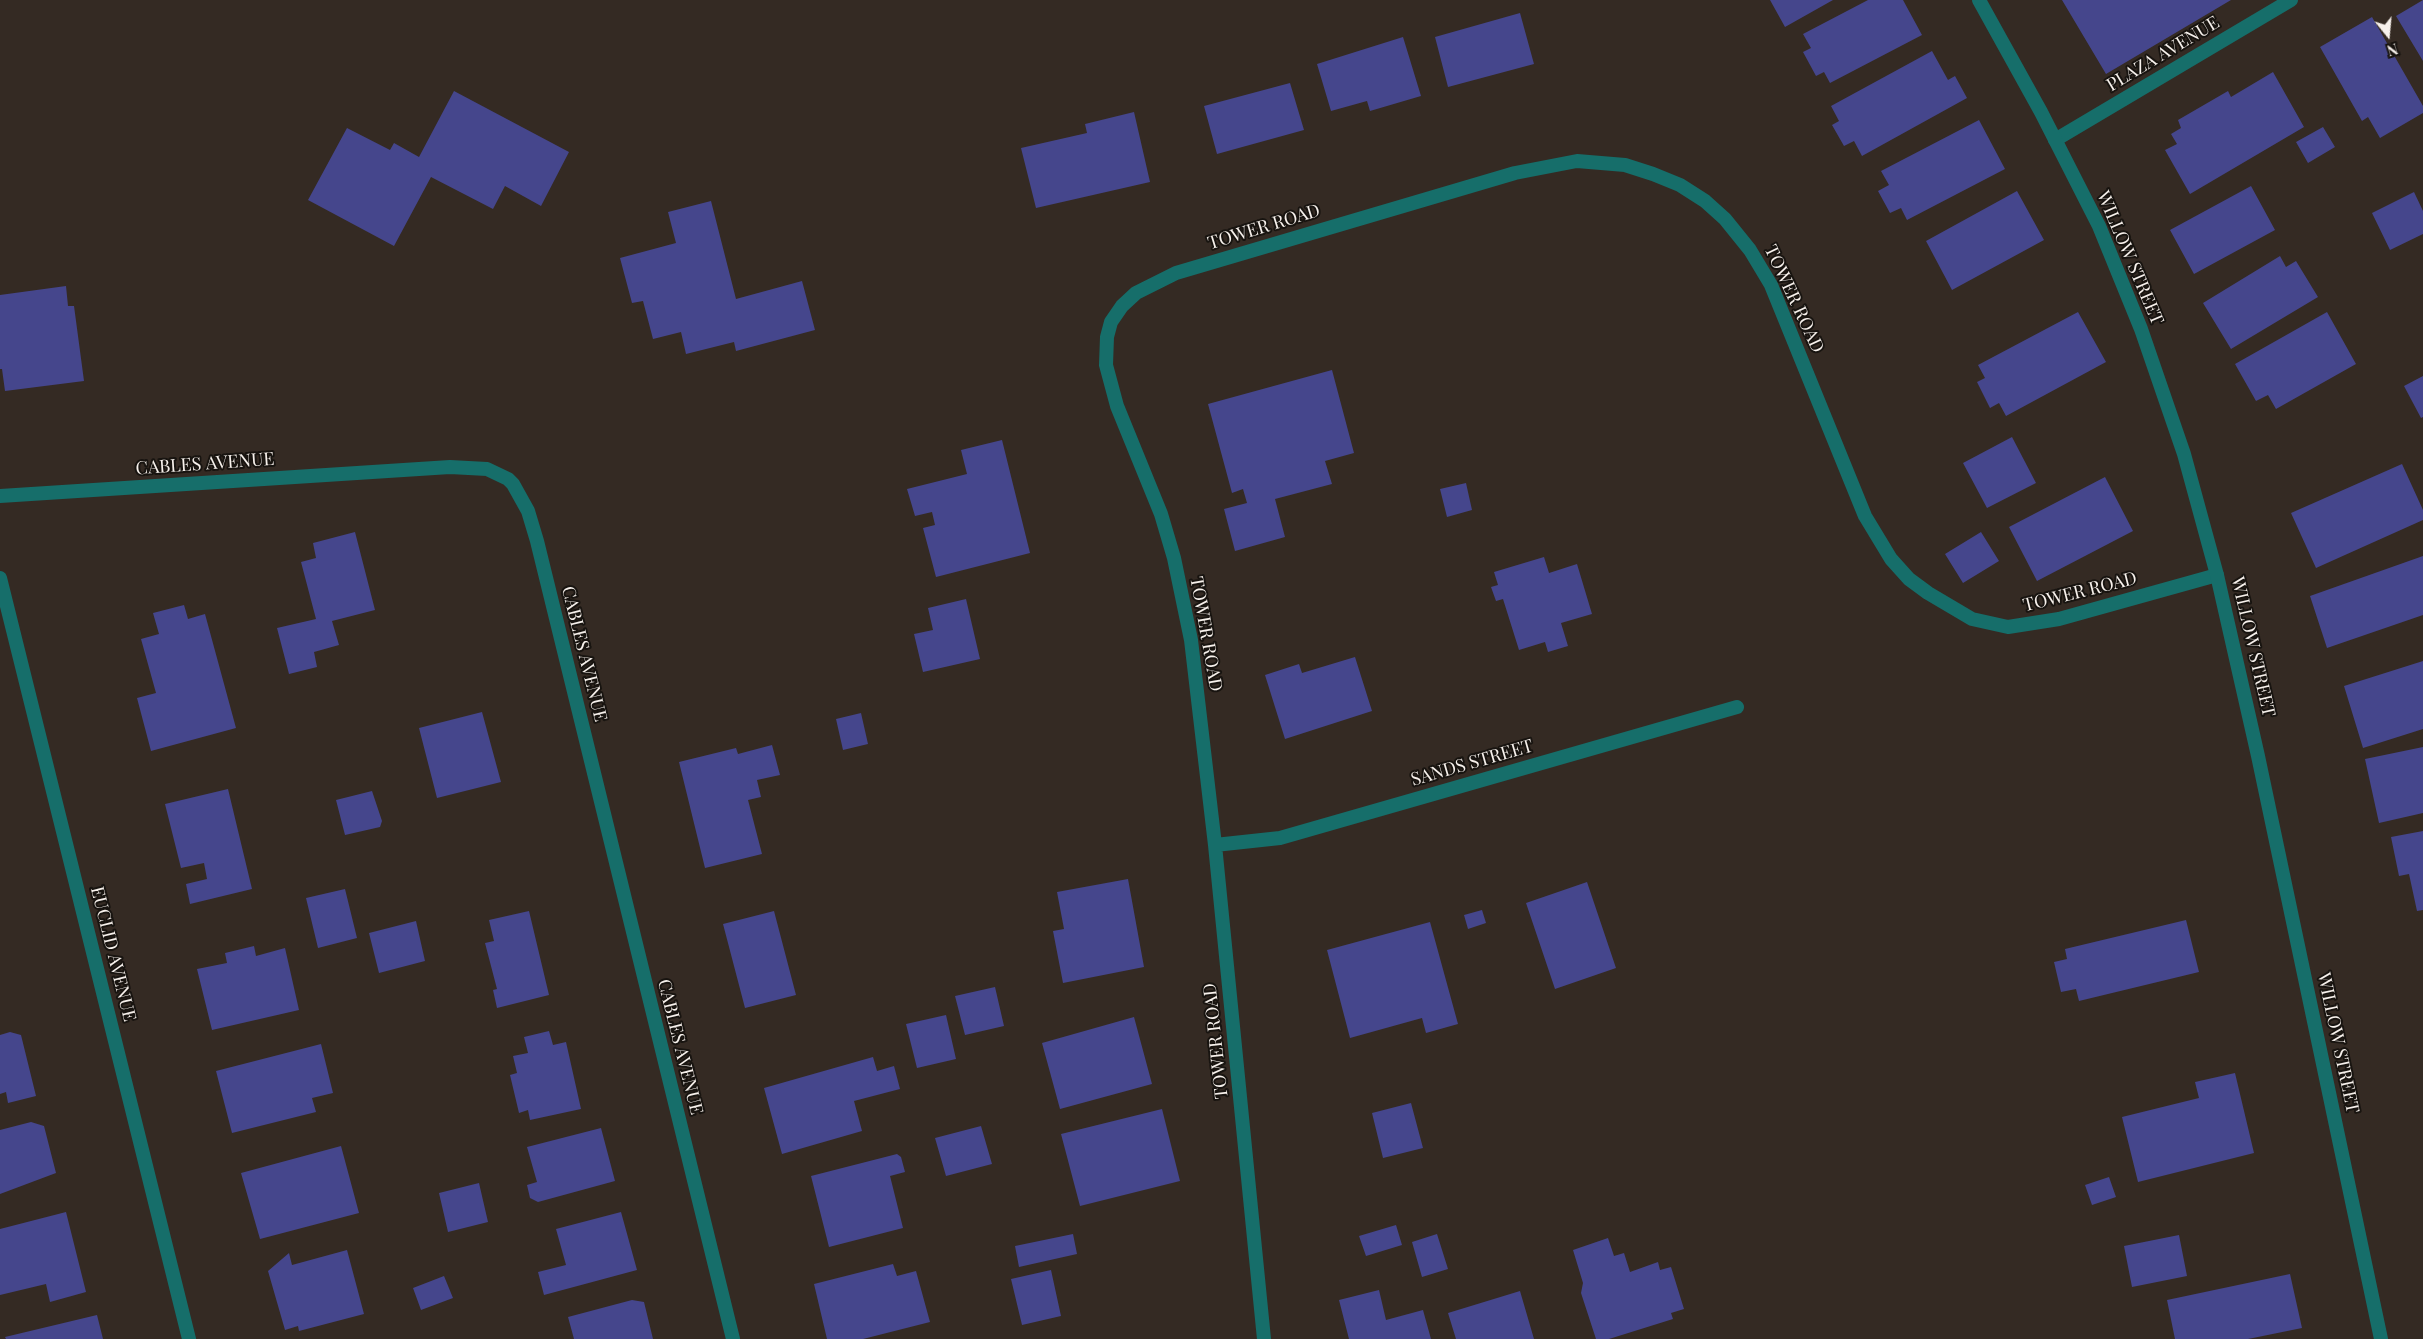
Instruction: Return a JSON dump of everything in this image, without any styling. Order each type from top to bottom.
[{"type":"street","name":"WILLOW STREET","points":[[1979,0],[2099,226],[2141,329],[2184,454],[2217,575],[2258,756],[2381,1339]]},
{"type":"street","name":"PLAZA AVENUE","points":[[2055,140],[2291,0]]},
{"type":"street","name":"TOWER ROAD","points":[[1264,1339],[1197,682],[1184,603],[1161,514],[1109,381],[1105,350],[1111,322],[1122,306],[1136,293],[1176,273],[1515,173],[1577,161],[1625,166],[1653,174],[1680,186],[1705,201],[1725,219],[1750,250],[1771,286],[1853,491],[1875,535],[1891,559],[1909,579],[1952,609],[1989,624],[2008,627],[2027,625],[2060,619],[2217,575]]},
{"type":"street","name":"CABLES AVENUE","points":[[0,496],[450,467],[487,469],[508,478],[519,492],[528,511],[537,541],[733,1339]]},
{"type":"street","name":"EUCLID AVENUE","points":[[0,578],[189,1339]]},
{"type":"street","name":"SANDS STREET","points":[[1215,845],[1280,838],[1737,707]]},
{"type":"building","points":[[1770,0],[1833,0],[1785,27]]},
{"type":"building","points":[[1868,0],[1903,0],[1922,35],[1830,83],[1824,72],[1816,76],[1803,52],[1811,48],[1803,34]]},
{"type":"building","points":[[2062,0],[2231,0],[2106,74]]},
{"type":"building","points":[[2423,0],[2423,61],[2396,16]]},
{"type":"building","points":[[1520,13],[1534,64],[1448,87],[1435,37]]},
{"type":"building","points":[[2372,17],[2423,106],[2423,113],[2380,138],[2368,117],[2362,121],[2320,47]]},
{"type":"building","points":[[1403,37],[1421,96],[1370,111],[1367,101],[1331,111],[1317,64]]},
{"type":"building","points":[[1932,51],[1948,80],[1955,76],[1967,98],[1862,156],[1854,141],[1844,146],[1832,125],[1839,121],[1831,106]]},
{"type":"building","points":[[2273,72],[2304,127],[2190,194],[2165,150],[2177,144],[2171,134],[2181,128],[2178,120],[2228,91],[2231,97]]},
{"type":"building","points":[[1290,83],[1304,130],[1217,154],[1204,106]]},
{"type":"building","points":[[454,91],[569,152],[541,206],[505,186],[493,209],[431,177],[394,246],[308,200],[347,128],[390,150],[394,143],[419,157]]},
{"type":"building","points":[[1134,112],[1150,182],[1036,208],[1021,148],[1087,133],[1085,124]]},
{"type":"building","points":[[1979,120],[2005,169],[1907,220],[1901,208],[1890,213],[1878,191],[1889,185],[1881,171]]},
{"type":"building","points":[[2323,127],[2335,147],[2308,163],[2296,142]]},
{"type":"building","points":[[2251,186],[2275,230],[2194,274],[2170,230]]},
{"type":"building","points":[[2017,191],[2044,240],[1952,290],[1926,241]]},
{"type":"building","points":[[2414,192],[2423,211],[2423,234],[2390,250],[2372,213]]},
{"type":"building","points":[[711,201],[736,299],[802,281],[815,330],[736,351],[734,342],[686,354],[681,332],[653,339],[643,301],[632,303],[620,258],[676,243],[668,212]]},
{"type":"building","points":[[2280,256],[2286,267],[2296,261],[2318,297],[2231,349],[2203,303]]},
{"type":"building","points":[[66,286],[68,306],[74,306],[84,381],[5,391],[2,369],[0,369],[0,295]]},
{"type":"building","points":[[2078,312],[2106,362],[2006,416],[1999,403],[1990,408],[1977,382],[1985,378],[1978,365]]},
{"type":"building","points":[[2327,312],[2356,364],[2276,409],[2268,395],[2256,401],[2235,364]]},
{"type":"building","points":[[1332,370],[1354,453],[1325,461],[1332,484],[1275,499],[1285,537],[1235,551],[1224,509],[1247,503],[1243,489],[1232,493],[1208,404]]},
{"type":"building","points":[[2423,376],[2423,417],[2421,418],[2404,386]]},
{"type":"building","points":[[2012,437],[2036,483],[1987,508],[1963,463]]},
{"type":"building","points":[[1002,440],[1030,553],[936,577],[923,528],[935,525],[932,512],[915,516],[907,489],[967,474],[961,450]]},
{"type":"building","points":[[2402,464],[2423,510],[2423,520],[2316,568],[2291,513]]},
{"type":"building","points":[[2105,477],[2133,531],[2037,581],[2009,527]]},
{"type":"building","points":[[1466,483],[1472,510],[1447,517],[1440,489]]},
{"type":"building","points":[[355,532],[375,610],[332,621],[339,645],[314,652],[317,667],[289,674],[277,628],[316,619],[301,562],[316,558],[313,543]]},
{"type":"building","points":[[1981,532],[1999,561],[1963,583],[1945,554]]},
{"type":"building","points":[[2423,556],[2423,615],[2327,648],[2310,596]]},
{"type":"building","points":[[1544,557],[1549,573],[1577,564],[1592,614],[1561,623],[1568,646],[1548,652],[1545,642],[1519,650],[1503,599],[1496,601],[1491,587],[1498,585],[1494,572]]},
{"type":"building","points":[[966,599],[980,659],[923,672],[914,634],[933,630],[928,608]]},
{"type":"building","points":[[184,605],[188,619],[205,614],[236,728],[151,751],[137,698],[156,693],[141,639],[159,634],[153,613]]},
{"type":"building","points":[[1355,657],[1372,711],[1285,739],[1265,675],[1299,664],[1302,673]]},
{"type":"building","points":[[2423,661],[2423,729],[2363,748],[2344,686]]},
{"type":"building","points":[[482,712],[501,782],[437,798],[419,728]]},
{"type":"building","points":[[861,713],[868,744],[843,750],[836,719]]},
{"type":"building","points":[[772,745],[780,775],[757,780],[761,797],[748,800],[762,854],[705,868],[679,762],[736,748],[738,754]]},
{"type":"building","points":[[2423,747],[2423,813],[2379,823],[2365,759]]},
{"type":"building","points":[[228,789],[252,889],[190,904],[186,884],[207,879],[204,863],[181,868],[165,804]]},
{"type":"building","points":[[372,791],[382,821],[380,827],[345,835],[336,800]]},
{"type":"building","points":[[2423,831],[2423,910],[2417,911],[2409,874],[2399,876],[2391,837]]},
{"type":"building","points":[[1128,879],[1144,967],[1063,983],[1053,931],[1064,929],[1057,892]]},
{"type":"building","points":[[1587,882],[1616,968],[1555,989],[1526,903]]},
{"type":"building","points":[[345,889],[357,938],[318,948],[306,898]]},
{"type":"building","points":[[1482,910],[1486,923],[1468,929],[1464,915]]},
{"type":"building","points":[[529,911],[549,995],[497,1008],[493,990],[497,989],[485,943],[494,941],[489,920]]},
{"type":"building","points":[[774,911],[796,995],[745,1008],[723,924]]},
{"type":"building","points":[[2186,920],[2199,972],[2079,1001],[2076,989],[2061,992],[2054,962],[2067,959],[2065,949]]},
{"type":"building","points":[[416,921],[425,961],[379,973],[369,933]]},
{"type":"building","points":[[1430,922],[1458,1024],[1426,1033],[1422,1018],[1350,1038],[1327,950]]},
{"type":"building","points":[[254,946],[256,956],[285,948],[299,1010],[212,1030],[197,969],[227,963],[225,953]]},
{"type":"building","points":[[995,987],[1004,1026],[965,1035],[955,996]]},
{"type":"building","points":[[946,1015],[956,1059],[917,1068],[906,1024]]},
{"type":"building","points":[[1134,1017],[1152,1084],[1060,1109],[1042,1043]]},
{"type":"building","points":[[549,1031],[553,1045],[566,1042],[581,1109],[530,1120],[528,1110],[519,1113],[510,1075],[517,1073],[513,1056],[528,1053],[524,1037]]},
{"type":"building","points":[[10,1032],[21,1035],[36,1096],[8,1103],[6,1092],[0,1094],[0,1035]]},
{"type":"building","points":[[321,1044],[333,1093],[312,1098],[316,1112],[232,1133],[216,1071]]},
{"type":"building","points":[[873,1057],[877,1071],[894,1066],[900,1089],[854,1101],[862,1131],[782,1154],[764,1088]]},
{"type":"building","points":[[2235,1073],[2254,1153],[2138,1182],[2122,1117],[2199,1098],[2195,1082]]},
{"type":"building","points":[[1411,1103],[1423,1148],[1383,1158],[1372,1113]]},
{"type":"building","points":[[1162,1109],[1180,1181],[1080,1206],[1061,1134]]},
{"type":"building","points":[[31,1122],[44,1126],[56,1173],[0,1194],[0,1130]]},
{"type":"building","points":[[981,1126],[992,1164],[946,1176],[935,1138]]},
{"type":"building","points":[[601,1128],[615,1181],[538,1202],[530,1198],[527,1185],[537,1182],[527,1147]]},
{"type":"building","points":[[341,1146],[359,1213],[260,1239],[241,1173]]},
{"type":"building","points":[[897,1154],[901,1157],[905,1172],[890,1176],[903,1228],[829,1247],[811,1176]]},
{"type":"building","points":[[2109,1177],[2116,1197],[2092,1205],[2085,1185]]},
{"type":"building","points":[[479,1183],[488,1222],[448,1232],[439,1193]]},
{"type":"building","points":[[66,1212],[86,1292],[50,1302],[46,1284],[0,1295],[0,1229]]},
{"type":"building","points":[[621,1212],[637,1270],[544,1295],[538,1272],[566,1265],[556,1229]]},
{"type":"building","points":[[1396,1225],[1402,1245],[1366,1256],[1359,1236]]},
{"type":"building","points":[[1073,1234],[1077,1254],[1019,1267],[1015,1246]]},
{"type":"building","points":[[1437,1234],[1448,1269],[1422,1277],[1412,1242]]},
{"type":"building","points":[[2179,1235],[2187,1276],[2132,1287],[2124,1246]]},
{"type":"building","points":[[1608,1238],[1614,1256],[1624,1253],[1630,1272],[1658,1262],[1660,1270],[1671,1267],[1684,1309],[1671,1313],[1673,1319],[1609,1339],[1596,1339],[1581,1293],[1583,1283],[1573,1250]]},
{"type":"building","points":[[347,1250],[364,1314],[299,1331],[298,1326],[285,1330],[268,1271],[289,1253],[292,1265]]},
{"type":"building","points":[[893,1264],[897,1276],[916,1271],[930,1322],[863,1339],[827,1339],[814,1284]]},
{"type":"building","points":[[1051,1270],[1061,1316],[1022,1325],[1011,1279]]},
{"type":"building","points":[[2290,1274],[2302,1328],[2248,1339],[2175,1339],[2167,1300]]},
{"type":"building","points":[[444,1276],[453,1298],[421,1310],[413,1288]]},
{"type":"building","points":[[1379,1290],[1386,1320],[1423,1310],[1431,1339],[1349,1339],[1339,1300]]},
{"type":"building","points":[[1520,1291],[1534,1339],[1456,1339],[1448,1313]]},
{"type":"building","points":[[632,1300],[644,1302],[653,1339],[574,1339],[568,1317]]},
{"type":"building","points":[[97,1315],[103,1339],[6,1339],[5,1337]]}]
